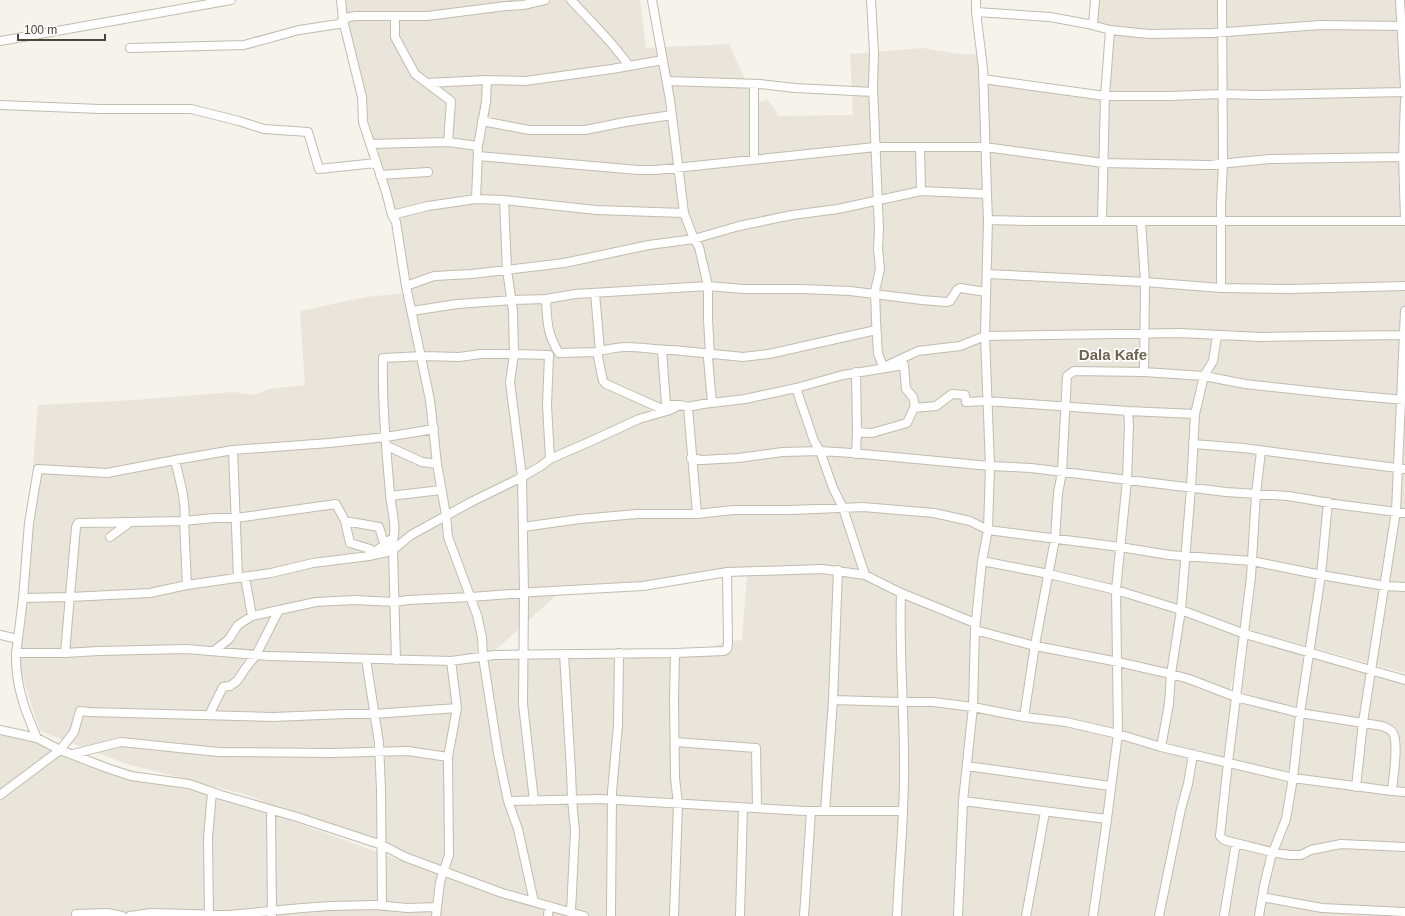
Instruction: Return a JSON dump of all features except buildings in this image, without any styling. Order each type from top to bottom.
[{"type":"street","points":[[0,41],[231,0]]},
{"type":"street","points":[[341,0],[343,20],[362,97],[362,122],[386,192],[392,215],[396,222],[406,286],[430,400],[437,464],[446,515],[448,537],[477,615],[482,637],[483,657],[498,753],[508,801],[518,829],[534,902]]},
{"type":"street","points":[[130,48],[244,45],[299,30],[339,24],[349,17],[427,16],[506,6],[523,6],[545,0]]},
{"type":"street","points":[[571,0],[610,42],[629,66]]},
{"type":"street","points":[[652,0],[672,115],[684,213],[694,239],[699,247],[708,286],[710,355],[708,358],[712,403]]},
{"type":"street","points":[[870,0],[874,52],[873,92],[879,229],[878,249],[880,269],[876,295],[876,330],[878,354],[884,368]]},
{"type":"street","points":[[958,916],[964,801],[973,707],[975,626],[982,561],[988,530],[990,466],[985,336],[988,220],[983,79],[976,0]]},
{"type":"street","points":[[1093,25],[1095,0]]},
{"type":"street","points":[[1221,288],[1223,164],[1222,0]]},
{"type":"street","points":[[1400,0],[1403,26],[1405,88]]},
{"type":"street","points":[[976,12],[1050,17],[1093,25],[1110,30],[1149,34],[1222,32],[1320,25],[1403,26]]},
{"type":"street","points":[[395,16],[395,37],[415,74],[451,101],[448,142]]},
{"type":"street","points":[[1102,221],[1105,96],[1110,30]]},
{"type":"street","points":[[427,82],[525,80],[663,60]]},
{"type":"street","points":[[983,79],[1105,96],[1405,92]]},
{"type":"street","points":[[476,199],[478,146],[486,102],[487,80]]},
{"type":"street","points":[[666,81],[754,84],[795,88],[873,92]]},
{"type":"street","points":[[754,84],[754,160]]},
{"type":"street","points":[[988,220],[1405,220],[1405,100]]},
{"type":"street","points":[[0,105],[100,109],[191,109],[264,129],[308,132],[319,169],[376,163]]},
{"type":"street","points":[[482,121],[529,130],[585,130],[617,123],[672,115]]},
{"type":"street","points":[[370,144],[448,142],[478,146]]},
{"type":"street","points":[[478,156],[638,170],[678,168],[875,147],[985,147],[1103,163],[1223,164],[1270,159],[1404,157]]},
{"type":"street","points":[[920,147],[921,191]]},
{"type":"street","points":[[380,174],[428,172]]},
{"type":"street","points":[[406,286],[434,276],[472,274],[564,263],[649,245],[694,239],[739,226],[792,215],[838,209],[921,191],[987,194]]},
{"type":"street","points":[[392,215],[428,206],[476,199],[504,200],[596,210],[684,213]]},
{"type":"street","points":[[504,200],[507,270],[512,300],[514,354],[510,382],[522,477],[524,594],[523,704],[534,801]]},
{"type":"street","points":[[1141,221],[1145,282],[1144,372]]},
{"type":"street","points":[[986,274],[1145,282],[1221,288],[1290,289],[1405,286]]},
{"type":"street","points":[[412,311],[457,304],[546,299],[575,294],[595,294],[708,286],[743,289],[801,289],[864,292],[876,295],[947,302],[950,301],[960,288],[986,292]]},
{"type":"street","points":[[595,294],[600,351]]},
{"type":"street","points":[[546,299],[548,328],[554,345],[559,353]]},
{"type":"street","points":[[1356,787],[1363,722],[1402,469],[1405,311]]},
{"type":"street","points":[[559,353],[600,351],[624,347],[743,357],[769,354],[876,330]]},
{"type":"street","points":[[884,368],[918,351],[960,346],[985,336],[1180,333],[1217,336],[1404,335]]},
{"type":"street","points":[[1161,746],[1169,704],[1171,674],[1181,610],[1191,488],[1195,414],[1204,376],[1213,361],[1217,336]]},
{"type":"street","points":[[662,350],[666,405]]},
{"type":"street","points":[[559,353],[597,352],[603,381],[606,384],[662,409],[666,405],[684,406],[745,399],[796,388],[856,372],[904,365],[906,388],[913,397],[915,408],[907,423],[872,433],[857,432]]},
{"type":"street","points":[[369,556],[380,548],[392,545],[395,524],[390,496],[383,383],[383,358],[421,356],[459,357],[481,354],[549,355],[547,405],[550,459]]},
{"type":"street","points":[[1024,717],[1035,645],[1055,539],[1058,492],[1062,472],[1067,376],[1074,371],[1144,372],[1204,376],[1245,384],[1403,400]]},
{"type":"street","points":[[856,372],[856,454]]},
{"type":"street","points":[[796,388],[814,441],[820,451],[833,488],[843,508],[865,575]]},
{"type":"street","points":[[915,408],[936,406],[952,394],[965,394],[966,402],[987,401],[1195,414]]},
{"type":"street","points":[[23,598],[138,595],[187,585],[271,573],[313,563],[369,556],[393,550],[411,535],[446,515],[522,477],[550,459],[639,419],[684,406]]},
{"type":"street","points":[[684,406],[692,458],[697,514]]},
{"type":"street","points":[[1092,916],[1118,734],[1116,590],[1127,480],[1128,411]]},
{"type":"street","points":[[37,738],[21,700],[16,667],[16,653],[23,598],[28,523],[38,469],[107,473],[233,450],[329,443],[386,437],[434,429]]},
{"type":"street","points":[[1193,444],[1402,469]]},
{"type":"street","points":[[387,446],[422,462],[437,464]]},
{"type":"street","points":[[233,450],[236,518],[241,577],[252,616]]},
{"type":"street","points":[[692,458],[702,460],[738,458],[783,452],[820,451],[990,466],[1030,468],[1226,492],[1288,496],[1405,513]]},
{"type":"street","points":[[1261,451],[1256,494],[1252,561],[1220,836],[1224,840],[1272,852],[1302,855],[1311,850],[1341,844],[1405,847]]},
{"type":"street","points":[[175,460],[186,514],[184,521],[187,585]]},
{"type":"street","points":[[390,496],[441,490]]},
{"type":"street","points":[[1259,916],[1272,852],[1286,819],[1293,778],[1300,713],[1320,575],[1328,502]]},
{"type":"street","points":[[65,653],[76,527],[78,523],[184,521],[214,518],[236,518],[336,504],[345,521],[350,543],[370,549],[369,556]]},
{"type":"street","points":[[523,527],[580,519],[637,514],[697,514],[733,510],[790,510],[863,507],[934,513],[970,521],[988,530],[1120,546],[1169,555],[1252,561],[1320,575],[1385,586],[1405,587]]},
{"type":"street","points":[[345,521],[379,527],[384,543],[394,538]]},
{"type":"street","points":[[110,537],[129,522]]},
{"type":"street","points":[[393,550],[396,660]]},
{"type":"street","points":[[982,561],[1049,574],[1116,590],[1181,610],[1244,634],[1405,680]]},
{"type":"street","points":[[214,651],[228,639],[238,625],[252,616],[316,602],[354,600],[395,602],[408,600],[471,598],[534,592],[643,586],[727,572],[823,569],[838,570],[865,575],[975,626],[1035,645],[1171,674],[1189,679],[1236,697],[1300,713],[1382,726],[1389,729],[1394,734],[1396,746],[1392,791]]},
{"type":"street","points":[[825,811],[833,700],[838,570]]},
{"type":"street","points":[[16,653],[187,649],[256,655],[451,661],[495,655],[524,656],[724,651],[727,649],[727,572]]},
{"type":"street","points":[[897,916],[903,811],[904,702],[900,620],[901,593]]},
{"type":"street","points":[[209,715],[216,698],[223,687],[230,686],[237,681],[256,655],[279,610]]},
{"type":"street","points":[[0,635],[18,639]]},
{"type":"street","points":[[611,916],[612,800],[618,725],[619,653]]},
{"type":"street","points":[[674,916],[678,804],[675,778],[675,653]]},
{"type":"street","points":[[564,654],[575,831],[571,912]]},
{"type":"street","points":[[366,659],[379,752],[382,906]]},
{"type":"street","points":[[436,916],[440,882],[449,855],[448,757],[457,708],[451,661]]},
{"type":"street","points":[[833,700],[933,702],[973,707],[1024,717],[1066,722],[1293,778],[1405,792]]},
{"type":"street","points":[[0,794],[60,750],[74,732],[80,711],[273,717],[374,714],[457,708]]},
{"type":"street","points":[[0,730],[37,738],[60,750],[131,776],[189,784],[297,817],[382,845],[405,857],[502,893],[584,916]]},
{"type":"street","points":[[73,754],[121,742],[218,752],[331,753],[408,751],[448,757]]},
{"type":"street","points":[[675,742],[756,748],[757,808]]},
{"type":"street","points":[[1159,916],[1181,810],[1188,784],[1193,754]]},
{"type":"street","points":[[967,766],[1110,786]]},
{"type":"street","points":[[209,915],[208,838],[212,792]]},
{"type":"street","points":[[508,801],[612,800],[811,811],[903,811]]},
{"type":"street","points":[[964,801],[1107,819]]},
{"type":"street","points":[[740,916],[743,808]]},
{"type":"street","points":[[271,810],[272,913]]},
{"type":"street","points":[[804,916],[811,811]]},
{"type":"street","points":[[1026,916],[1045,812]]},
{"type":"street","points":[[1224,916],[1236,843]]},
{"type":"street","points":[[1262,898],[1322,908],[1337,913],[1373,914],[1405,912]]},
{"type":"street","points":[[130,916],[151,913],[209,915],[272,913],[302,908],[382,906],[407,908],[436,907]]},
{"type":"street","points":[[548,916],[549,906]]},
{"type":"street","points":[[76,914],[108,913],[122,916]]},
{"type":"shaded area","points":[[342,0],[640,0],[646,48],[729,44],[753,97],[760,102],[767,100],[774,107],[778,116],[853,115],[850,54],[922,48],[958,54],[983,55],[988,75],[1100,98],[1107,33],[1094,22],[1095,0],[1405,0],[1405,673],[1245,629],[1230,689],[1109,658],[1023,640],[974,625],[845,569],[695,574],[558,594],[491,654],[482,658],[530,898],[375,845],[247,795],[127,764],[40,731],[17,660],[38,405],[135,400],[233,392],[254,395],[269,389],[305,385],[300,311],[366,297],[406,293],[392,211],[357,81]]},
{"type":"shaded area","points":[[833,570],[879,585],[958,617],[976,628],[1147,670],[1232,693],[1243,653],[1245,634],[1405,676],[1405,916],[0,916],[0,728],[53,748],[240,802],[432,872],[537,903],[526,874],[490,692],[489,659],[701,653],[721,643],[742,640],[747,574]]},
{"type":"district","name":"Dala Kafe","points":[[1113,355]]}]
